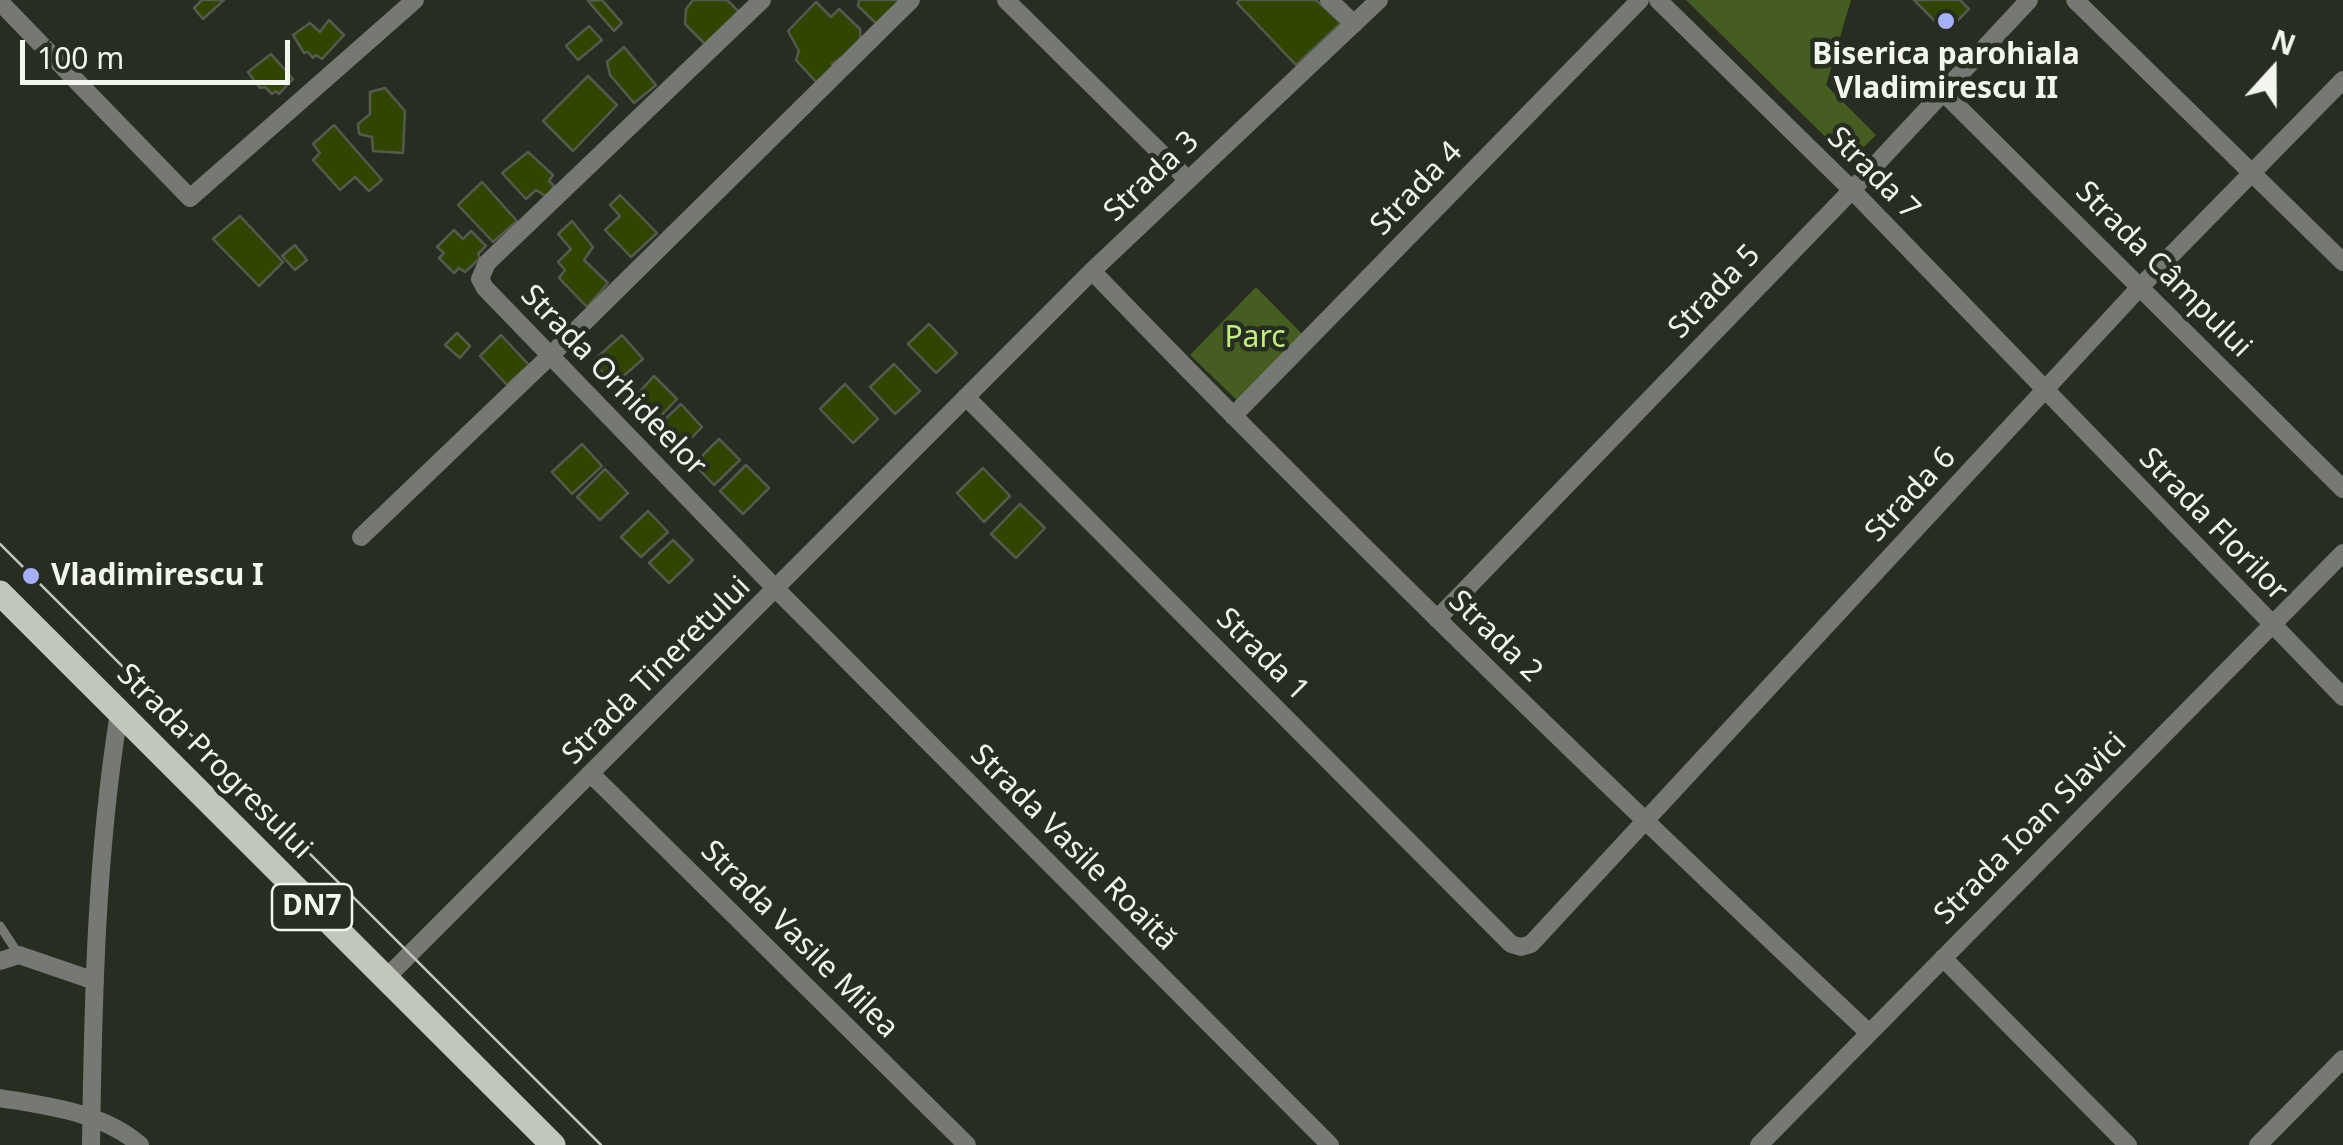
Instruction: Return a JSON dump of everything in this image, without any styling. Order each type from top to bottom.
[{"type":"main road","name":"Strada Progresului","points":[[0,592],[553,1145]]},
{"type":"street","points":[[0,2],[190,198],[415,0]]},
{"type":"street","name":"Strada Orhideelor","points":[[762,0],[487,263],[480,279],[777,590]]},
{"type":"street","points":[[361,536],[911,0]]},
{"type":"street","points":[[1006,0],[1188,180]]},
{"type":"street","points":[[1330,0],[1354,24]]},
{"type":"street","name":"Strada 3","points":[[966,397],[1092,271],[1379,0]]},
{"type":"street","name":"Strada 4","points":[[1233,416],[1640,0]]},
{"type":"street","name":"Strada 7","points":[[1658,0],[1852,190],[2044,390]]},
{"type":"street","name":"Strada 5","points":[[1437,618],[1852,190],[2029,0]]},
{"type":"street","points":[[2075,0],[2343,262]]},
{"type":"street","name":"Strada 6","points":[[1521,947],[1531,944],[2044,390],[2343,80]]},
{"type":"street","name":"Strada Câmpului","points":[[1943,92],[2343,488]]},
{"type":"street","name":"Strada 2","points":[[1092,271],[1233,416],[1645,822],[1868,1032]]},
{"type":"street","name":"Strada Florilor","points":[[2044,390],[2343,698]]},
{"type":"street","name":"Strada Tineretului","points":[[384,980],[966,397]]},
{"type":"street","name":"Strada 1","points":[[966,397],[1511,944],[1521,947]]},
{"type":"street","name":"Strada Ioan Slavici","points":[[1767,1142],[1868,1032],[2343,553]]},
{"type":"street","name":"Strada Vasile Roaită","points":[[777,590],[1330,1145]]},
{"type":"street","points":[[91,1145],[104,825],[119,713]]},
{"type":"street","name":"Strada Vasile Milea","points":[[592,774],[967,1145]]},
{"type":"street","points":[[0,961],[20,955],[95,981]]},
{"type":"street","points":[[1943,958],[2128,1145]]},
{"type":"street","points":[[2258,1145],[2343,1059]]},
{"type":"street","points":[[0,1098],[92,1117],[140,1145]]},
{"type":"lane","points":[[0,926],[20,955]]},
{"type":"green space","points":[[1686,0],[1851,0],[1826,85],[1876,135],[1850,161]]},
{"type":"green space","name":"Parc","points":[[1256,287],[1305,337],[1241,404],[1190,355]]},
{"type":"building","points":[[202,0],[224,0],[203,19],[194,8]]},
{"type":"building","points":[[602,0],[622,23],[614,31],[588,1]]},
{"type":"building","points":[[693,0],[727,0],[740,13],[707,46],[685,24],[686,9]]},
{"type":"building","points":[[859,0],[905,0],[880,27],[858,6]]},
{"type":"building","points":[[1316,0],[1341,23],[1296,65],[1237,3]]},
{"type":"building","name":"Biserica parohiala Vladimirescu II","points":[[1914,0],[1960,0],[1969,9],[1946,32]]},
{"type":"building","points":[[816,2],[831,17],[839,9],[860,29],[861,44],[832,64],[835,69],[818,84],[796,60],[799,51],[788,31]]},
{"type":"building","points":[[329,20],[344,35],[322,59],[304,53],[293,35],[310,23],[320,32]]},
{"type":"building","points":[[589,26],[602,40],[578,60],[566,46]]},
{"type":"building","points":[[624,47],[656,85],[634,103],[610,75],[607,62]]},
{"type":"building","points":[[271,54],[293,79],[279,94],[260,88],[248,72]]},
{"type":"building","points":[[588,76],[617,105],[573,151],[543,121]]},
{"type":"building","points":[[385,88],[405,111],[403,153],[373,151],[372,137],[359,134],[358,124],[370,114],[370,92]]},
{"type":"building","points":[[334,125],[382,180],[369,191],[355,177],[340,190],[313,160],[320,153],[313,144]]},
{"type":"building","points":[[528,152],[553,175],[549,181],[554,186],[547,197],[536,190],[526,199],[502,173]]},
{"type":"building","points":[[482,182],[517,221],[493,242],[458,205]]},
{"type":"building","points":[[620,195],[657,233],[631,257],[605,230],[620,216],[610,205]]},
{"type":"building","points":[[240,216],[283,262],[259,286],[213,239]]},
{"type":"building","points":[[572,221],[593,247],[584,260],[608,283],[587,307],[559,278],[565,270],[558,262],[571,249],[558,234]]},
{"type":"building","points":[[454,230],[463,239],[471,231],[486,246],[465,272],[459,268],[454,273],[439,258],[444,253],[437,247]]},
{"type":"building","points":[[295,245],[307,260],[295,270],[282,256]]},
{"type":"building","points":[[929,324],[957,353],[936,373],[908,344]]},
{"type":"building","points":[[457,333],[470,346],[460,358],[445,345]]},
{"type":"building","points":[[501,335],[529,365],[507,385],[480,356]]},
{"type":"building","points":[[622,335],[643,359],[613,385],[593,361]]},
{"type":"building","points":[[894,364],[920,391],[895,414],[870,387]]},
{"type":"building","points":[[654,376],[677,399],[653,424],[631,401]]},
{"type":"building","points":[[845,384],[878,419],[853,443],[820,409]]},
{"type":"building","points":[[681,404],[702,427],[680,450],[657,427]]},
{"type":"building","points":[[719,439],[740,460],[714,485],[694,464]]},
{"type":"building","points":[[582,444],[602,466],[572,494],[552,472]]},
{"type":"building","points":[[746,465],[769,488],[743,514],[720,491]]},
{"type":"building","points":[[983,468],[1010,496],[984,522],[957,493]]},
{"type":"building","points":[[605,469],[628,493],[600,520],[577,497]]},
{"type":"building","points":[[1020,504],[1045,528],[1016,558],[991,534]]},
{"type":"building","points":[[648,511],[668,532],[641,557],[621,537]]},
{"type":"building","points":[[673,540],[693,560],[669,583],[649,563]]},
{"type":"tram line","points":[[0,544],[601,1145]]},
{"type":"place","name":"Biserica parohiala Vladimirescu II","points":[[1946,21]]},
{"type":"place","name":"Vladimirescu I","points":[[31,576]]}]
